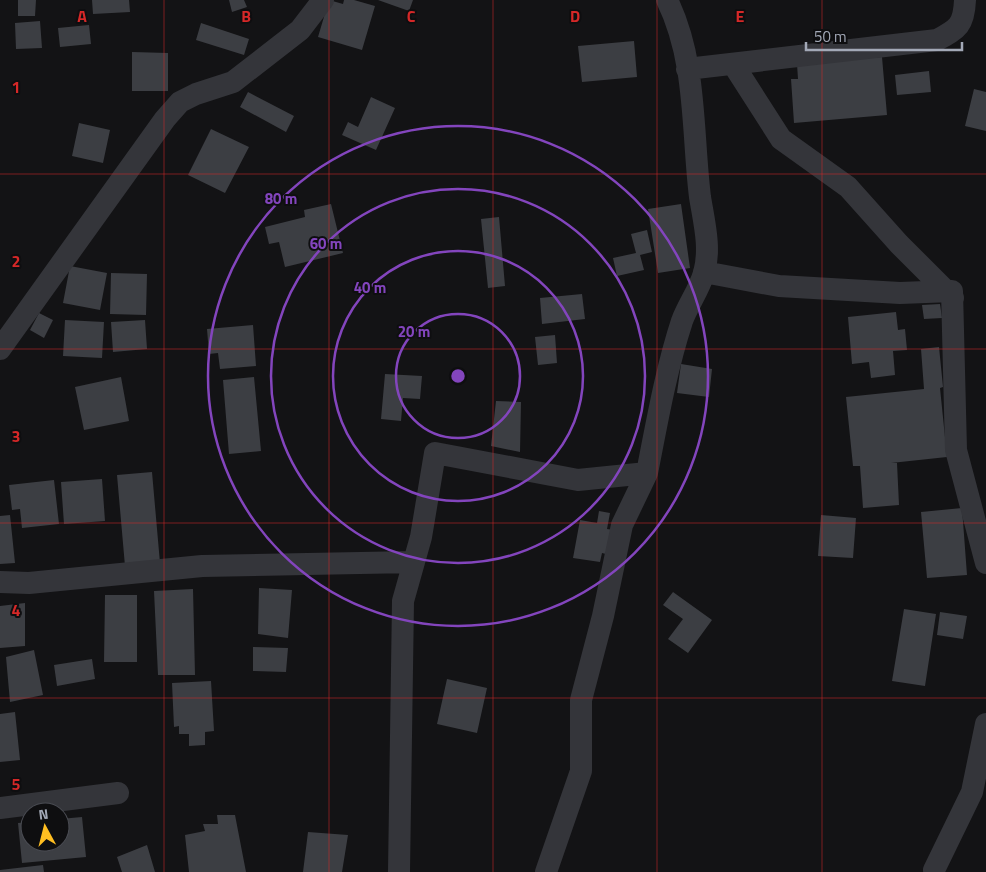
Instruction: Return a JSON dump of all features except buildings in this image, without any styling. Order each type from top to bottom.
[{"type":"street","points":[[0,349],[165,119],[180,102],[196,94],[233,82],[300,30],[323,0]]},
{"type":"street","points":[[546,872],[580,771],[581,700],[603,616],[622,525],[647,473],[662,397],[682,321],[704,272],[707,235],[700,198],[690,85],[677,20],[667,0]]},
{"type":"street","points":[[687,69],[937,40],[956,30],[964,12],[964,0]]},
{"type":"street","points":[[733,64],[782,139],[848,187],[899,244],[950,294],[956,450],[986,563]]},
{"type":"street","points":[[704,272],[779,286],[950,294]]},
{"type":"street","points":[[399,872],[403,601],[420,537],[435,453],[578,480],[647,473]]},
{"type":"street","points":[[0,582],[29,583],[202,566],[413,562]]},
{"type":"street","points":[[934,870],[972,792],[986,724]]},
{"type":"street","points":[[0,808],[118,793]]}]
